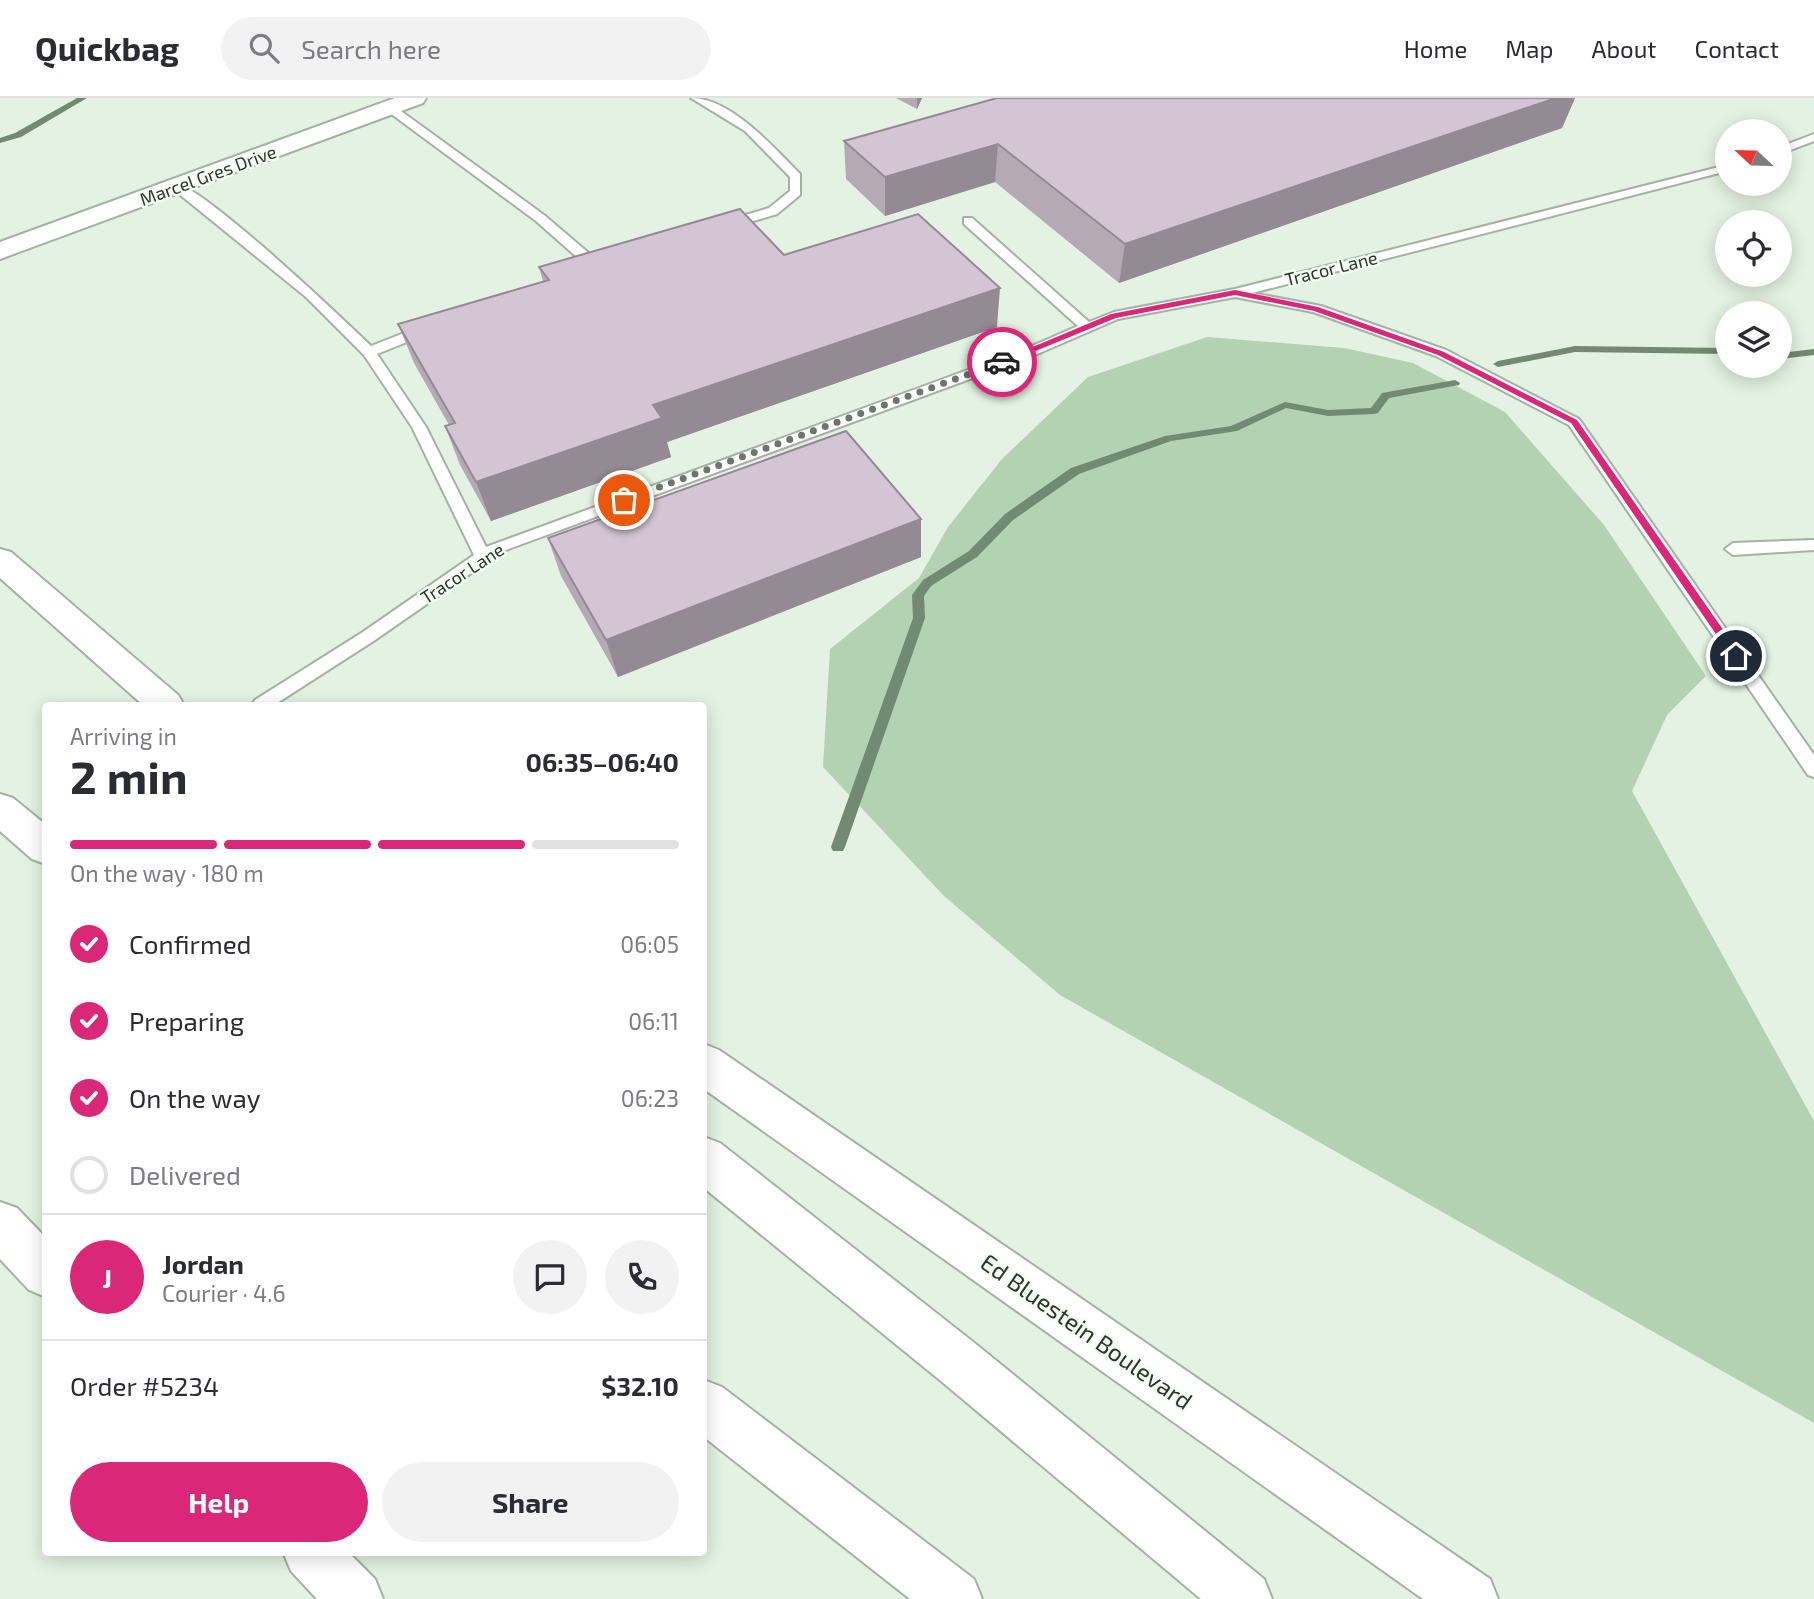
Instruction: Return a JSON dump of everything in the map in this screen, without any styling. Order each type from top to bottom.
[{"type":"main road","name":"Marcel Gres Drive","points":[[0,251],[415,98]]},
{"type":"main road","points":[[0,560],[163,702]]},
{"type":"main road","points":[[0,809],[42,845]]},
{"type":"main road","name":"Ed Bluestein Boulevard","points":[[707,1066],[1470,1599]]},
{"type":"main road","points":[[707,1161],[959,1363],[1244,1599]]},
{"type":"main road","points":[[0,1225],[42,1269]]},
{"type":"main road","points":[[707,1407],[954,1599]]},
{"type":"main road","points":[[314,1556],[355,1599]]},
{"type":"lane","points":[[696,98],[749,129],[796,176],[796,192],[773,211],[709,230]]},
{"type":"lane","points":[[390,108],[540,218],[594,264]]},
{"type":"lane","points":[[1792,146],[1814,137]]},
{"type":"lane","name":"Tracor Lane","points":[[266,702],[369,636],[497,547],[1017,357],[1114,316],[1235,293],[1715,171]]},
{"type":"lane","points":[[177,186],[311,294],[369,352],[419,426],[483,556]]},
{"type":"lane","points":[[968,221],[1087,327]]},
{"type":"lane","points":[[1235,293],[1316,309],[1441,353],[1574,422],[1814,770]]},
{"type":"lane","points":[[369,352],[444,322]]},
{"type":"lane","points":[[1733,549],[1814,545]]},
{"type":"green space","points":[[1207,337],[1344,348],[1413,363],[1505,412],[1604,525],[1706,676],[1667,715],[1632,791],[1814,1121],[1814,1423],[1060,995],[944,896],[823,767],[830,649],[919,578],[948,527],[1002,459],[1088,377]]},
{"type":"building","points":[[997,98],[1556,98],[1125,244],[998,144],[885,177],[844,141]]},
{"type":"building","points":[[740,209],[784,255],[918,214],[1000,288],[653,405],[662,418],[476,482],[445,426],[455,423],[398,324],[549,280],[539,267]]},
{"type":"building","points":[[846,431],[921,519],[606,640],[548,538]]},
{"type":"waterway","points":[[0,141],[18,135],[83,98]]},
{"type":"waterway","points":[[1498,364],[1575,349],[1715,351]]},
{"type":"waterway","points":[[1792,355],[1814,352]]},
{"type":"waterway","points":[[838,847],[919,618],[918,595],[927,583],[973,554],[1009,517],[1075,471],[1169,438],[1233,429],[1285,405],[1328,413],[1374,411],[1386,395],[1455,383]]},
{"type":"way so far","points":[[624,500],[1002,362]]},
{"type":"route","points":[[1002,362],[1114,316],[1235,293],[1316,309],[1441,353],[1574,422],[1736,656]]}]
